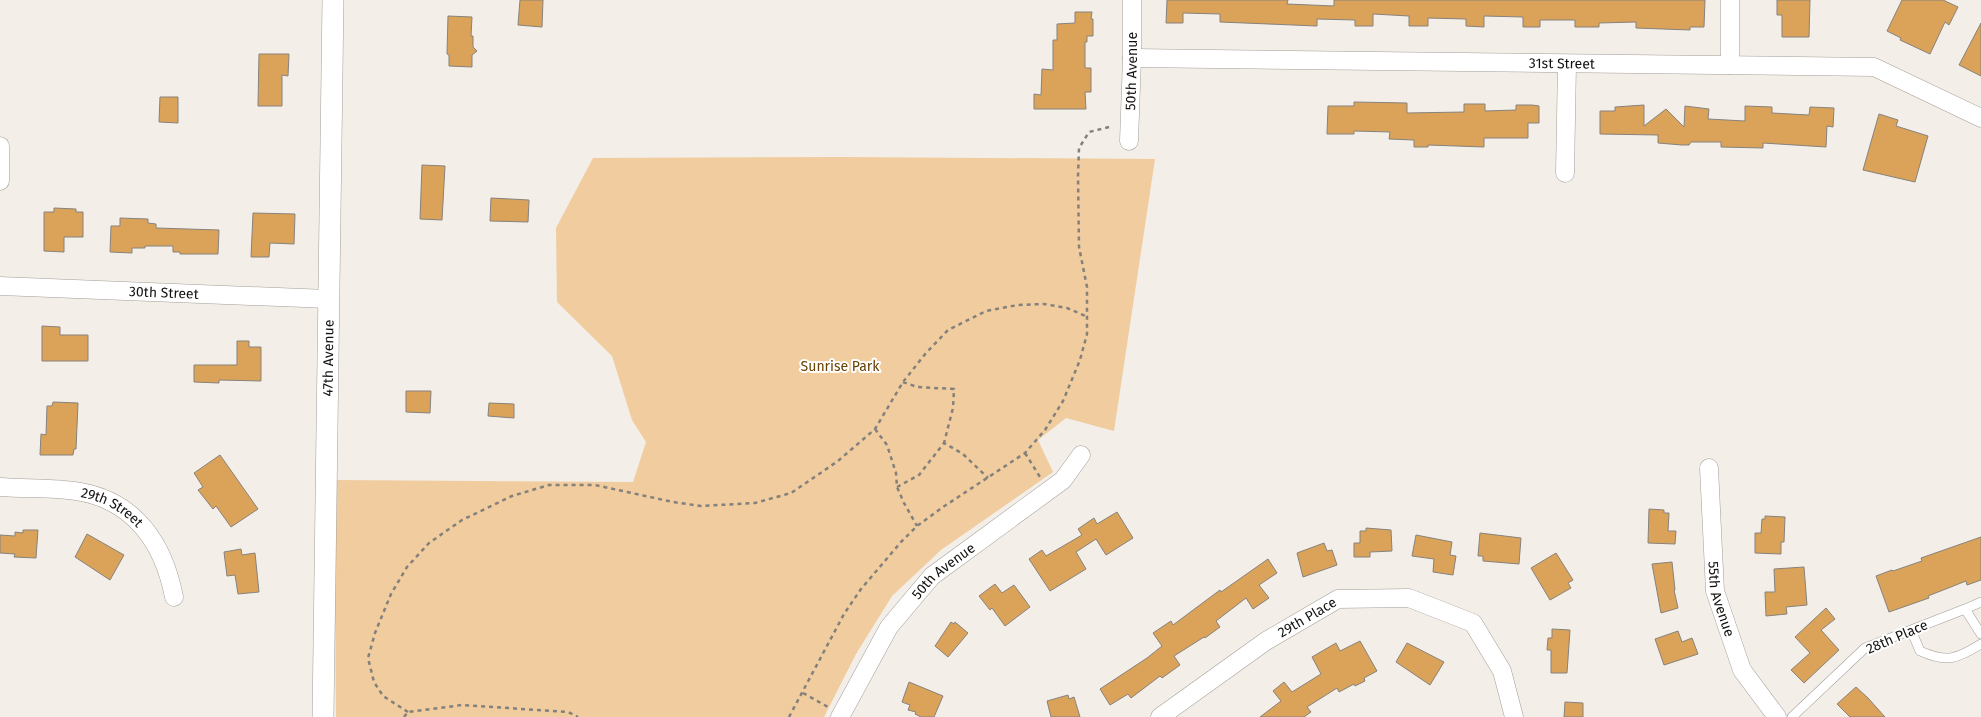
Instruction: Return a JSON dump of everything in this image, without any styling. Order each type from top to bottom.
[{"type":"street","name":"47th Avenue","points":[[323,717],[333,0]]},
{"type":"street","name":"50th Avenue","points":[[1129,133],[1132,0]]},
{"type":"street","points":[[1730,0],[1730,65]]},
{"type":"street","name":"31st Street","points":[[1132,58],[1874,67],[1981,118]]},
{"type":"street","points":[[1565,173],[1567,64]]},
{"type":"street","points":[[0,146],[0,180]]},
{"type":"street","name":"30th Street","points":[[0,286],[328,299]]},
{"type":"street","name":"50th Avenue","points":[[841,716],[889,627],[932,576],[1063,480],[1081,455]]},
{"type":"street","name":"55th Avenue","points":[[1709,468],[1715,591],[1742,670],[1777,717]]},
{"type":"street","name":"29th Street","points":[[0,487],[80,492],[98,496],[111,502],[128,513],[145,528],[156,543],[168,570],[174,596]]},
{"type":"street","name":"29th Place","points":[[1160,717],[1266,641],[1338,599],[1409,598],[1473,623],[1502,670],[1514,717]]},
{"type":"lane","name":"28th Place","points":[[1792,717],[1865,648],[1981,602]]},
{"type":"lane","points":[[1966,609],[1981,634]]},
{"type":"lane","points":[[1911,630],[1920,650],[1936,658],[1950,658],[1966,653],[1981,644]]},
{"type":"path","points":[[789,717],[844,614],[882,565],[917,526],[1025,453],[1046,430],[1063,401],[1080,360],[1087,334],[1086,286],[1079,247],[1079,148],[1089,132],[1107,126],[1129,133]]},
{"type":"path","points":[[578,717],[568,712],[462,705],[408,712],[383,696],[374,682],[368,658],[374,633],[391,594],[407,567],[429,544],[462,520],[512,496],[549,485],[595,485],[673,502],[701,506],[755,503],[791,492],[838,461],[875,428],[903,382],[926,353],[948,330],[986,311],[1018,304],[1044,304],[1067,308],[1088,317]]},
{"type":"path","points":[[897,487],[919,475],[944,442],[953,408],[954,389],[916,387],[903,382]]},
{"type":"path","points":[[875,428],[887,445],[896,473],[897,487],[917,526]]},
{"type":"path","points":[[944,442],[963,454],[988,478]]},
{"type":"path","points":[[1025,453],[1049,491]]},
{"type":"path","points":[[803,693],[841,716]]},
{"type":"path","points":[[404,717],[408,712]]},
{"type":"green space","name":"Sunrise Park","points":[[593,158],[1155,159],[1114,431],[1066,418],[1038,440],[1053,472],[941,550],[892,596],[856,654],[824,717],[336,717],[334,480],[633,482],[646,442],[632,420],[612,356],[557,302],[556,228]]},
{"type":"building","points":[[520,0],[543,0],[542,27],[518,25]]},
{"type":"building","points":[[1167,0],[1288,0],[1287,4],[1334,6],[1334,0],[1705,0],[1704,27],[1690,27],[1690,30],[1636,28],[1636,22],[1599,23],[1599,27],[1575,27],[1575,20],[1540,20],[1540,27],[1523,27],[1523,17],[1484,16],[1484,27],[1466,26],[1466,19],[1428,18],[1428,26],[1409,26],[1409,16],[1373,14],[1373,26],[1355,26],[1355,20],[1317,19],[1317,26],[1220,22],[1220,14],[1183,13],[1183,23],[1166,23]]},
{"type":"building","points":[[1777,0],[1810,0],[1809,37],[1782,37],[1782,15],[1777,15]]},
{"type":"building","points":[[1902,0],[1943,0],[1958,7],[1949,25],[1945,22],[1930,54],[1900,40],[1901,38],[1887,31]]},
{"type":"building","points":[[1075,12],[1092,12],[1091,19],[1093,19],[1093,36],[1087,36],[1087,42],[1085,42],[1085,68],[1091,68],[1091,92],[1085,92],[1086,109],[1034,109],[1034,94],[1041,95],[1042,69],[1053,70],[1053,40],[1057,40],[1057,24],[1075,23]]},
{"type":"building","points":[[448,16],[472,17],[471,36],[473,36],[473,47],[477,51],[472,55],[472,67],[449,66],[449,55],[447,54]]},
{"type":"building","points":[[1981,23],[1981,76],[1959,65]]},
{"type":"building","points":[[259,54],[289,54],[288,76],[282,75],[282,106],[258,106]]},
{"type":"building","points":[[160,97],[178,97],[178,123],[159,122]]},
{"type":"building","points":[[1354,102],[1407,103],[1407,113],[1464,112],[1464,104],[1485,104],[1485,111],[1516,110],[1516,105],[1532,105],[1539,106],[1539,123],[1528,123],[1528,138],[1484,138],[1484,147],[1428,145],[1428,147],[1414,147],[1414,140],[1389,139],[1390,132],[1354,131],[1354,134],[1327,134],[1328,106],[1354,106]]},
{"type":"building","points":[[1644,105],[1644,126],[1666,109],[1684,127],[1685,106],[1709,109],[1708,119],[1745,121],[1745,106],[1772,107],[1772,113],[1809,115],[1810,107],[1834,108],[1833,127],[1827,126],[1826,147],[1763,143],[1763,148],[1721,147],[1721,142],[1691,142],[1689,145],[1682,145],[1658,143],[1658,135],[1600,134],[1600,111],[1615,111],[1615,107]]},
{"type":"building","points":[[1879,114],[1898,120],[1896,126],[1928,136],[1915,182],[1863,170]]},
{"type":"building","points":[[422,165],[445,166],[442,220],[420,219]]},
{"type":"building","points":[[491,198],[529,200],[528,222],[490,221]]},
{"type":"building","points":[[54,208],[76,209],[76,212],[83,212],[83,237],[64,237],[64,252],[44,251],[44,212],[54,212]]},
{"type":"building","points":[[253,213],[295,214],[294,244],[270,243],[269,257],[251,257]]},
{"type":"building","points":[[120,218],[148,219],[148,223],[156,224],[156,228],[219,230],[218,254],[180,254],[180,252],[173,252],[173,246],[132,248],[132,253],[110,252],[111,226],[120,226]]},
{"type":"building","points":[[42,326],[60,327],[60,335],[88,335],[88,361],[42,361]]},
{"type":"building","points":[[237,341],[249,341],[249,347],[261,347],[261,381],[219,380],[219,383],[194,382],[194,365],[237,365]]},
{"type":"building","points":[[406,391],[431,391],[430,413],[406,412]]},
{"type":"building","points":[[53,402],[78,403],[76,449],[74,449],[73,455],[40,455],[41,434],[46,435],[47,406],[52,406]]},
{"type":"building","points":[[489,403],[514,404],[514,418],[488,416]]},
{"type":"building","points":[[220,455],[258,509],[231,527],[216,506],[213,509],[198,490],[203,487],[194,473]]},
{"type":"building","points":[[1649,509],[1664,510],[1664,513],[1669,513],[1668,531],[1676,531],[1675,544],[1648,543]]},
{"type":"building","points":[[1117,512],[1133,538],[1106,555],[1096,539],[1076,552],[1086,569],[1050,591],[1029,559],[1042,550],[1046,556],[1082,535],[1078,529],[1094,518],[1097,524]]},
{"type":"building","points":[[1765,516],[1785,517],[1784,542],[1781,542],[1781,554],[1755,553],[1755,533],[1761,533],[1762,519],[1765,519]]},
{"type":"building","points":[[1366,528],[1391,530],[1392,551],[1370,552],[1370,557],[1354,557],[1354,543],[1360,543],[1360,531],[1366,531]]},
{"type":"building","points":[[23,530],[38,530],[36,558],[14,557],[15,554],[0,553],[0,535],[15,536],[15,532],[23,533]]},
{"type":"building","points":[[1480,533],[1521,538],[1519,564],[1483,561],[1483,556],[1478,556]]},
{"type":"building","points":[[87,534],[124,555],[110,580],[75,557]]},
{"type":"building","points":[[1416,535],[1452,542],[1450,555],[1456,556],[1453,575],[1433,572],[1434,559],[1412,556]]},
{"type":"building","points":[[1981,537],[1981,580],[1967,585],[1966,581],[1928,596],[1929,598],[1889,612],[1876,576],[1922,561],[1921,558]]},
{"type":"building","points":[[1324,543],[1327,551],[1332,550],[1337,565],[1303,577],[1297,553]]},
{"type":"building","points":[[241,549],[242,555],[255,553],[259,592],[238,594],[235,575],[227,576],[224,552]]},
{"type":"building","points":[[1556,553],[1573,580],[1568,583],[1571,588],[1550,600],[1531,568]]},
{"type":"building","points":[[1268,559],[1277,573],[1259,585],[1269,598],[1253,609],[1246,598],[1216,621],[1220,627],[1174,656],[1180,665],[1162,678],[1160,676],[1131,698],[1128,694],[1110,705],[1100,689],[1162,646],[1153,633],[1171,621],[1173,625],[1220,590],[1221,592]]},
{"type":"building","points":[[1672,562],[1674,590],[1678,608],[1661,613],[1652,564]]},
{"type":"building","points":[[1804,567],[1807,605],[1786,607],[1787,614],[1766,616],[1765,592],[1775,592],[1774,569]]},
{"type":"building","points":[[995,584],[1002,593],[1014,585],[1030,607],[1005,626],[992,608],[990,610],[979,596]]},
{"type":"building","points":[[1826,608],[1835,619],[1821,630],[1839,650],[1804,683],[1791,670],[1810,653],[1795,637]]},
{"type":"building","points":[[951,622],[954,624],[955,622],[968,633],[948,657],[935,646]]},
{"type":"building","points":[[1552,629],[1570,630],[1567,673],[1551,673],[1551,650],[1547,650],[1548,638],[1552,638]]},
{"type":"building","points":[[1678,631],[1682,642],[1692,638],[1698,654],[1664,665],[1655,639]]},
{"type":"building","points":[[1360,641],[1377,671],[1364,678],[1365,681],[1355,686],[1354,684],[1339,692],[1337,688],[1307,707],[1311,712],[1304,717],[1260,717],[1281,701],[1273,691],[1284,682],[1292,692],[1321,674],[1312,657],[1336,643],[1340,651]]},
{"type":"building","points":[[1407,643],[1444,662],[1430,685],[1396,662]]},
{"type":"building","points":[[909,682],[943,696],[934,717],[921,717],[915,714],[916,712],[908,710],[910,705],[902,702]]},
{"type":"building","points":[[1856,687],[1885,717],[1850,717],[1837,704]]},
{"type":"building","points":[[1068,695],[1069,699],[1074,697],[1080,717],[1051,717],[1047,701]]},
{"type":"building","points":[[1565,702],[1583,703],[1583,717],[1564,717]]}]
